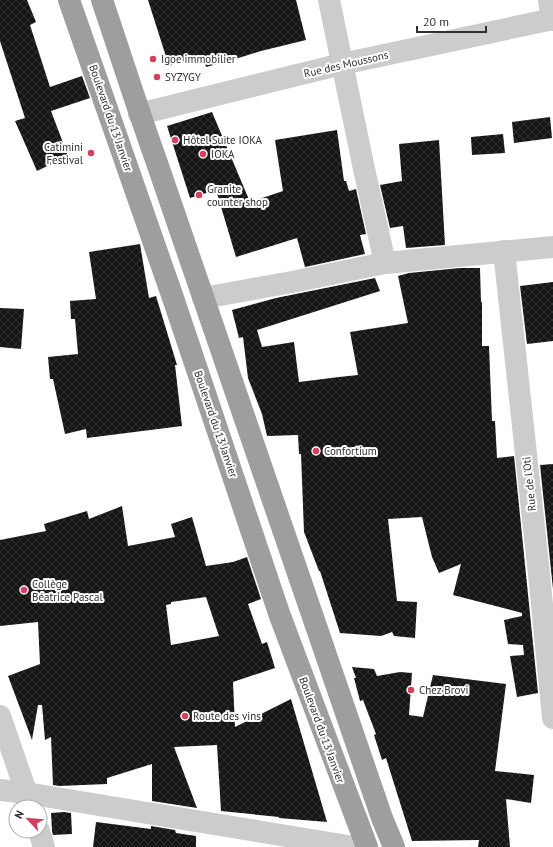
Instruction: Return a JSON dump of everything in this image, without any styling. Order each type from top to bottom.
[{"type":"highway","name":"Boulevard du 13 Janvier","points":[[69,0],[172,295],[280,616],[367,847]]},
{"type":"highway","points":[[102,0],[127,73],[139,114],[382,818],[394,847]]},
{"type":"street","points":[[329,0],[385,262]]},
{"type":"street","name":"Rue des Moussons","points":[[139,114],[551,13]]},
{"type":"street","points":[[203,298],[292,282],[385,262],[553,246]]},
{"type":"street","name":"Rue de l'Oti","points":[[504,251],[553,718]]},
{"type":"street","points":[[0,716],[29,799]]},
{"type":"street","points":[[0,790],[26,799]]},
{"type":"street","points":[[48,803],[354,847]]},
{"type":"building","points":[[0,0],[27,0],[36,22],[30,25],[50,87],[82,76],[90,98],[51,111],[68,156],[37,171],[15,121],[25,118],[0,41]]},
{"type":"building","points":[[148,0],[296,0],[306,40],[206,67],[202,55],[169,66]]},
{"type":"building","points":[[212,112],[250,202],[283,191],[275,140],[337,130],[344,181],[346,181],[349,191],[356,189],[366,234],[360,235],[365,254],[305,267],[297,238],[236,257],[216,190],[190,198],[167,126]]},
{"type":"building","points":[[550,117],[552,138],[514,143],[512,122]]},
{"type":"building","points":[[503,134],[505,153],[472,155],[471,137]]},
{"type":"building","points":[[439,140],[445,245],[406,248],[403,226],[390,228],[380,185],[402,181],[399,144]]},
{"type":"building","points":[[140,244],[149,298],[156,296],[177,365],[175,365],[182,426],[87,438],[86,429],[65,434],[53,379],[50,379],[48,357],[78,354],[75,319],[71,319],[70,301],[96,299],[89,252]]},
{"type":"building","points":[[460,268],[480,268],[482,346],[489,346],[492,421],[495,421],[497,458],[514,456],[538,693],[517,697],[510,656],[524,655],[523,645],[508,644],[504,620],[522,616],[522,613],[453,595],[461,564],[439,573],[432,557],[422,517],[388,519],[397,601],[417,602],[415,638],[394,636],[392,632],[381,636],[340,633],[320,571],[304,532],[301,454],[299,454],[298,435],[267,436],[262,414],[248,378],[243,337],[239,338],[232,310],[276,298],[375,278],[380,291],[257,330],[262,347],[294,342],[299,382],[358,375],[350,332],[408,323],[398,276],[409,273]]},
{"type":"building","points":[[553,282],[553,341],[527,344],[520,286]]},
{"type":"building","points":[[0,308],[24,309],[21,349],[0,347]]},
{"type":"building","points":[[553,464],[553,589],[540,465]]},
{"type":"building","points":[[122,506],[128,546],[175,537],[171,524],[192,517],[206,566],[233,562],[247,557],[261,599],[248,604],[262,644],[267,642],[275,668],[233,682],[235,727],[291,699],[327,822],[221,811],[217,745],[174,747],[197,808],[152,801],[152,764],[107,778],[107,784],[53,785],[51,737],[45,740],[42,705],[38,705],[32,740],[8,676],[40,664],[38,622],[0,626],[0,540],[46,531],[44,524],[87,511],[89,519]],"holes":[[[206,597],[219,636],[171,645],[166,605],[171,604],[171,602]]]},
{"type":"building","points":[[352,667],[374,669],[377,676],[400,672],[412,673],[409,715],[423,717],[433,675],[506,684],[495,771],[534,775],[531,803],[506,799],[510,847],[478,847],[479,840],[412,841],[386,758],[382,760],[374,735],[376,734],[363,700],[360,701],[354,678],[356,678]]},
{"type":"building","points":[[51,813],[71,813],[72,834],[53,835]]},
{"type":"building","points":[[96,822],[151,829],[151,826],[175,830],[176,833],[196,836],[196,847],[93,847]]},
{"type":"place","name":"Igoe immobilier","points":[[153,59]]},
{"type":"place","name":"SYZYGY","points":[[157,77]]},
{"type":"place","name":"Hôtel Suite IOKA","points":[[175,140]]},
{"type":"place","name":"Catimini Festival","points":[[91,153]]},
{"type":"place","name":"IOKA","points":[[203,154]]},
{"type":"place","name":"Granite counter shop","points":[[199,195]]},
{"type":"place","name":"Confortium","points":[[316,451]]},
{"type":"place","name":"Collège Béatrice Pascal","points":[[24,590]]},
{"type":"place","name":"Chez Brovi","points":[[411,690]]},
{"type":"place","name":"Route des vins","points":[[185,716]]}]
